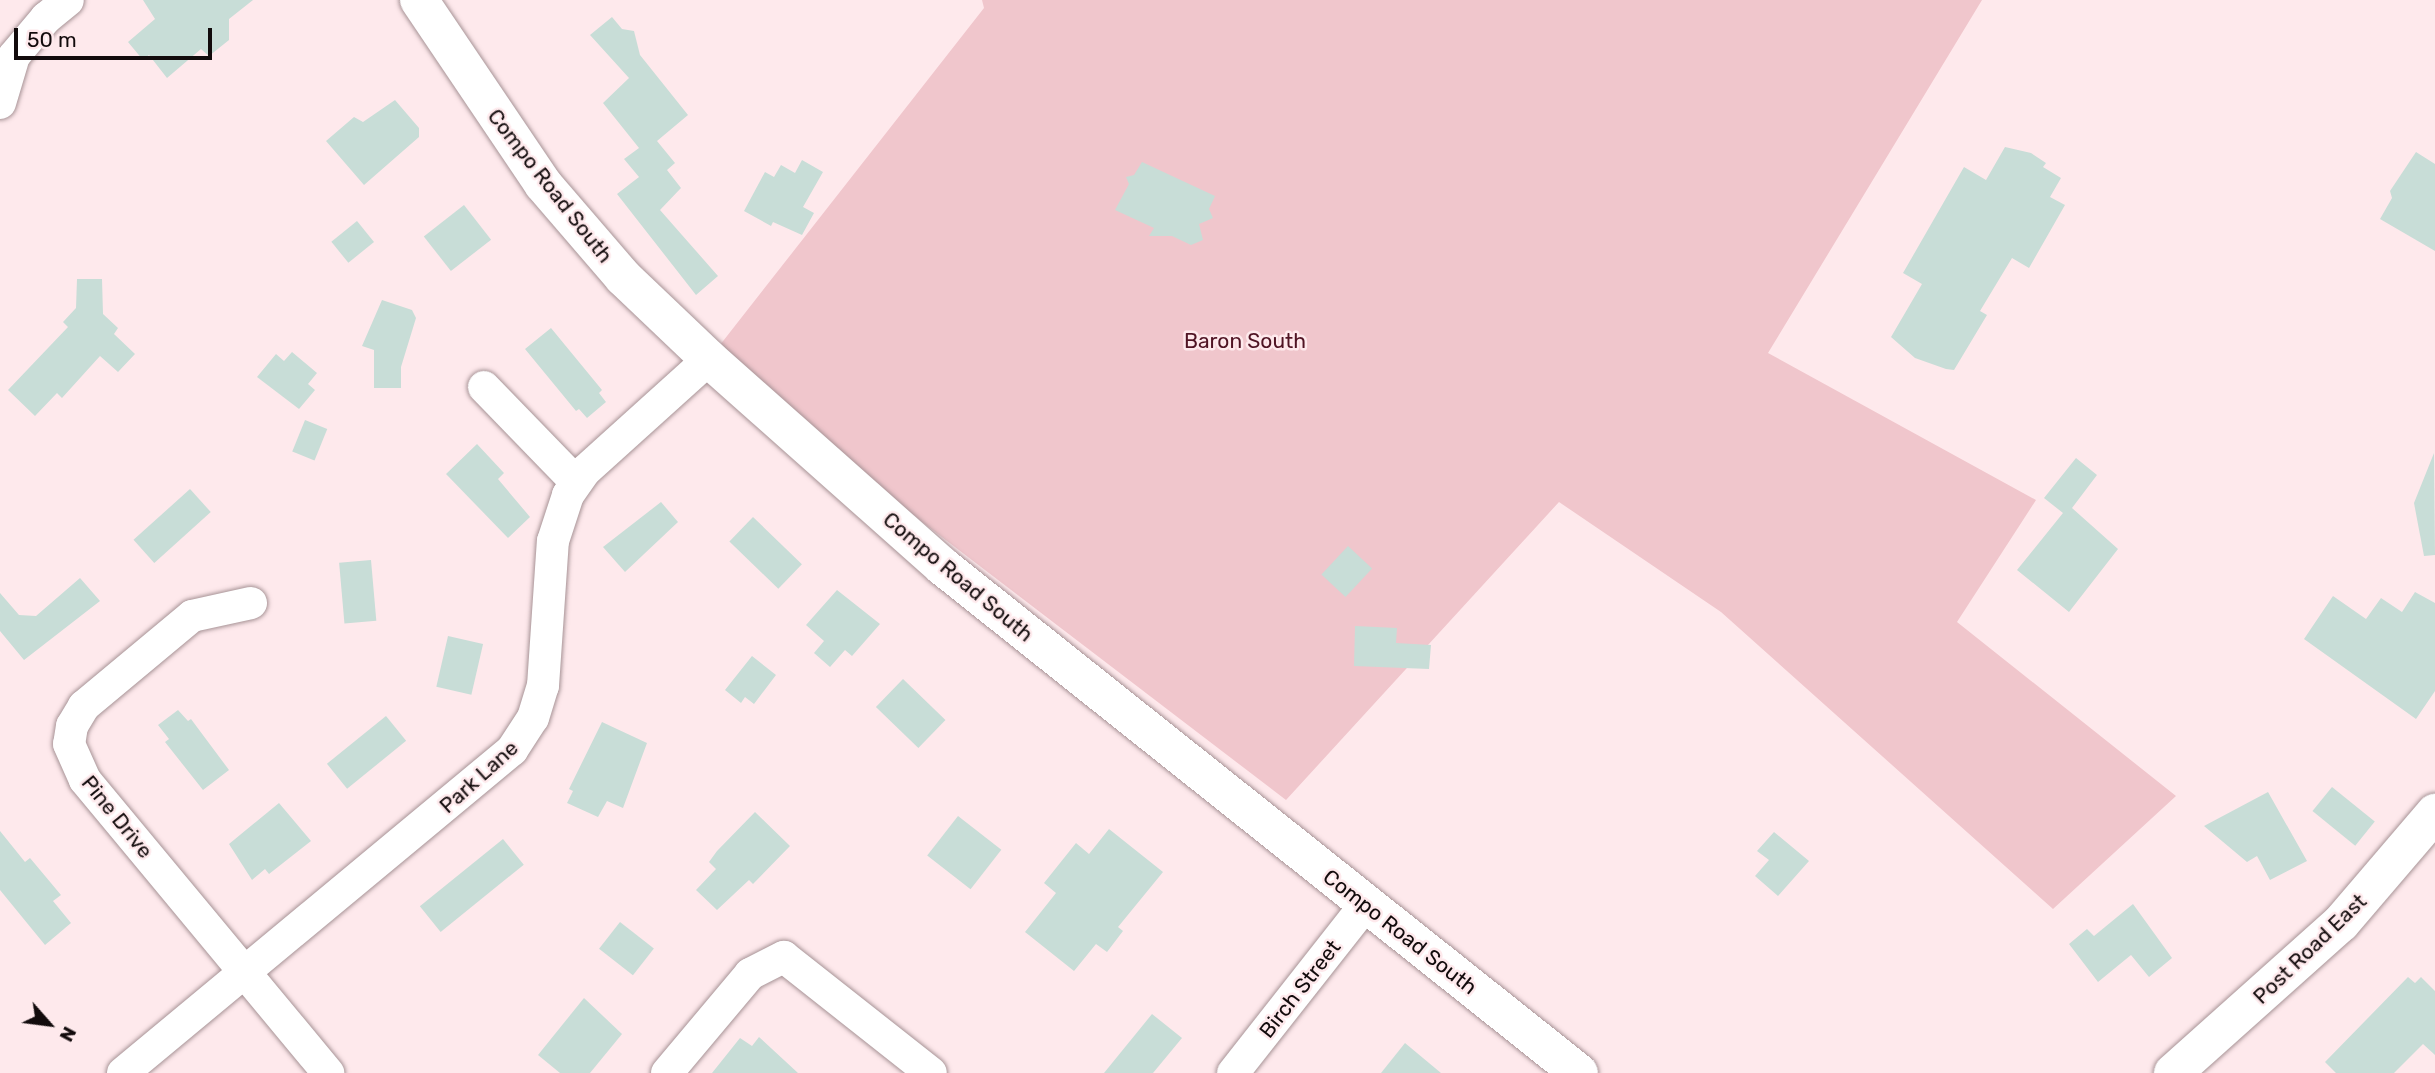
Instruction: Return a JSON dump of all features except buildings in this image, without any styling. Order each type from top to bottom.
[{"type":"main road","name":"Compo Road South","points":[[419,0],[543,184],[623,277],[709,359],[942,566],[1578,1073]]},
{"type":"main road","name":"Post Road East","points":[[2173,1073],[2332,931],[2384,878],[2435,813]]},
{"type":"street","points":[[0,103],[14,56],[46,18],[68,0]]},
{"type":"street","name":"Park Lane","points":[[123,1073],[481,780],[521,740],[543,686],[554,541],[576,482],[709,359]]},
{"type":"street","points":[[484,387],[576,482]]},
{"type":"street","name":"Pine Drive","points":[[251,603],[192,616],[84,706],[72,726],[69,744],[85,780],[328,1073]]},
{"type":"street","name":"Birch Street","points":[[1233,1073],[1366,905]]},
{"type":"street","points":[[667,1073],[750,974],[784,957],[931,1073]]},
{"type":"green space","name":"Baron South","points":[[982,0],[1982,0],[1768,353],[2036,500],[1957,622],[2176,796],[2053,909],[1721,612],[1559,502],[1286,800],[709,359],[984,8]]}]
